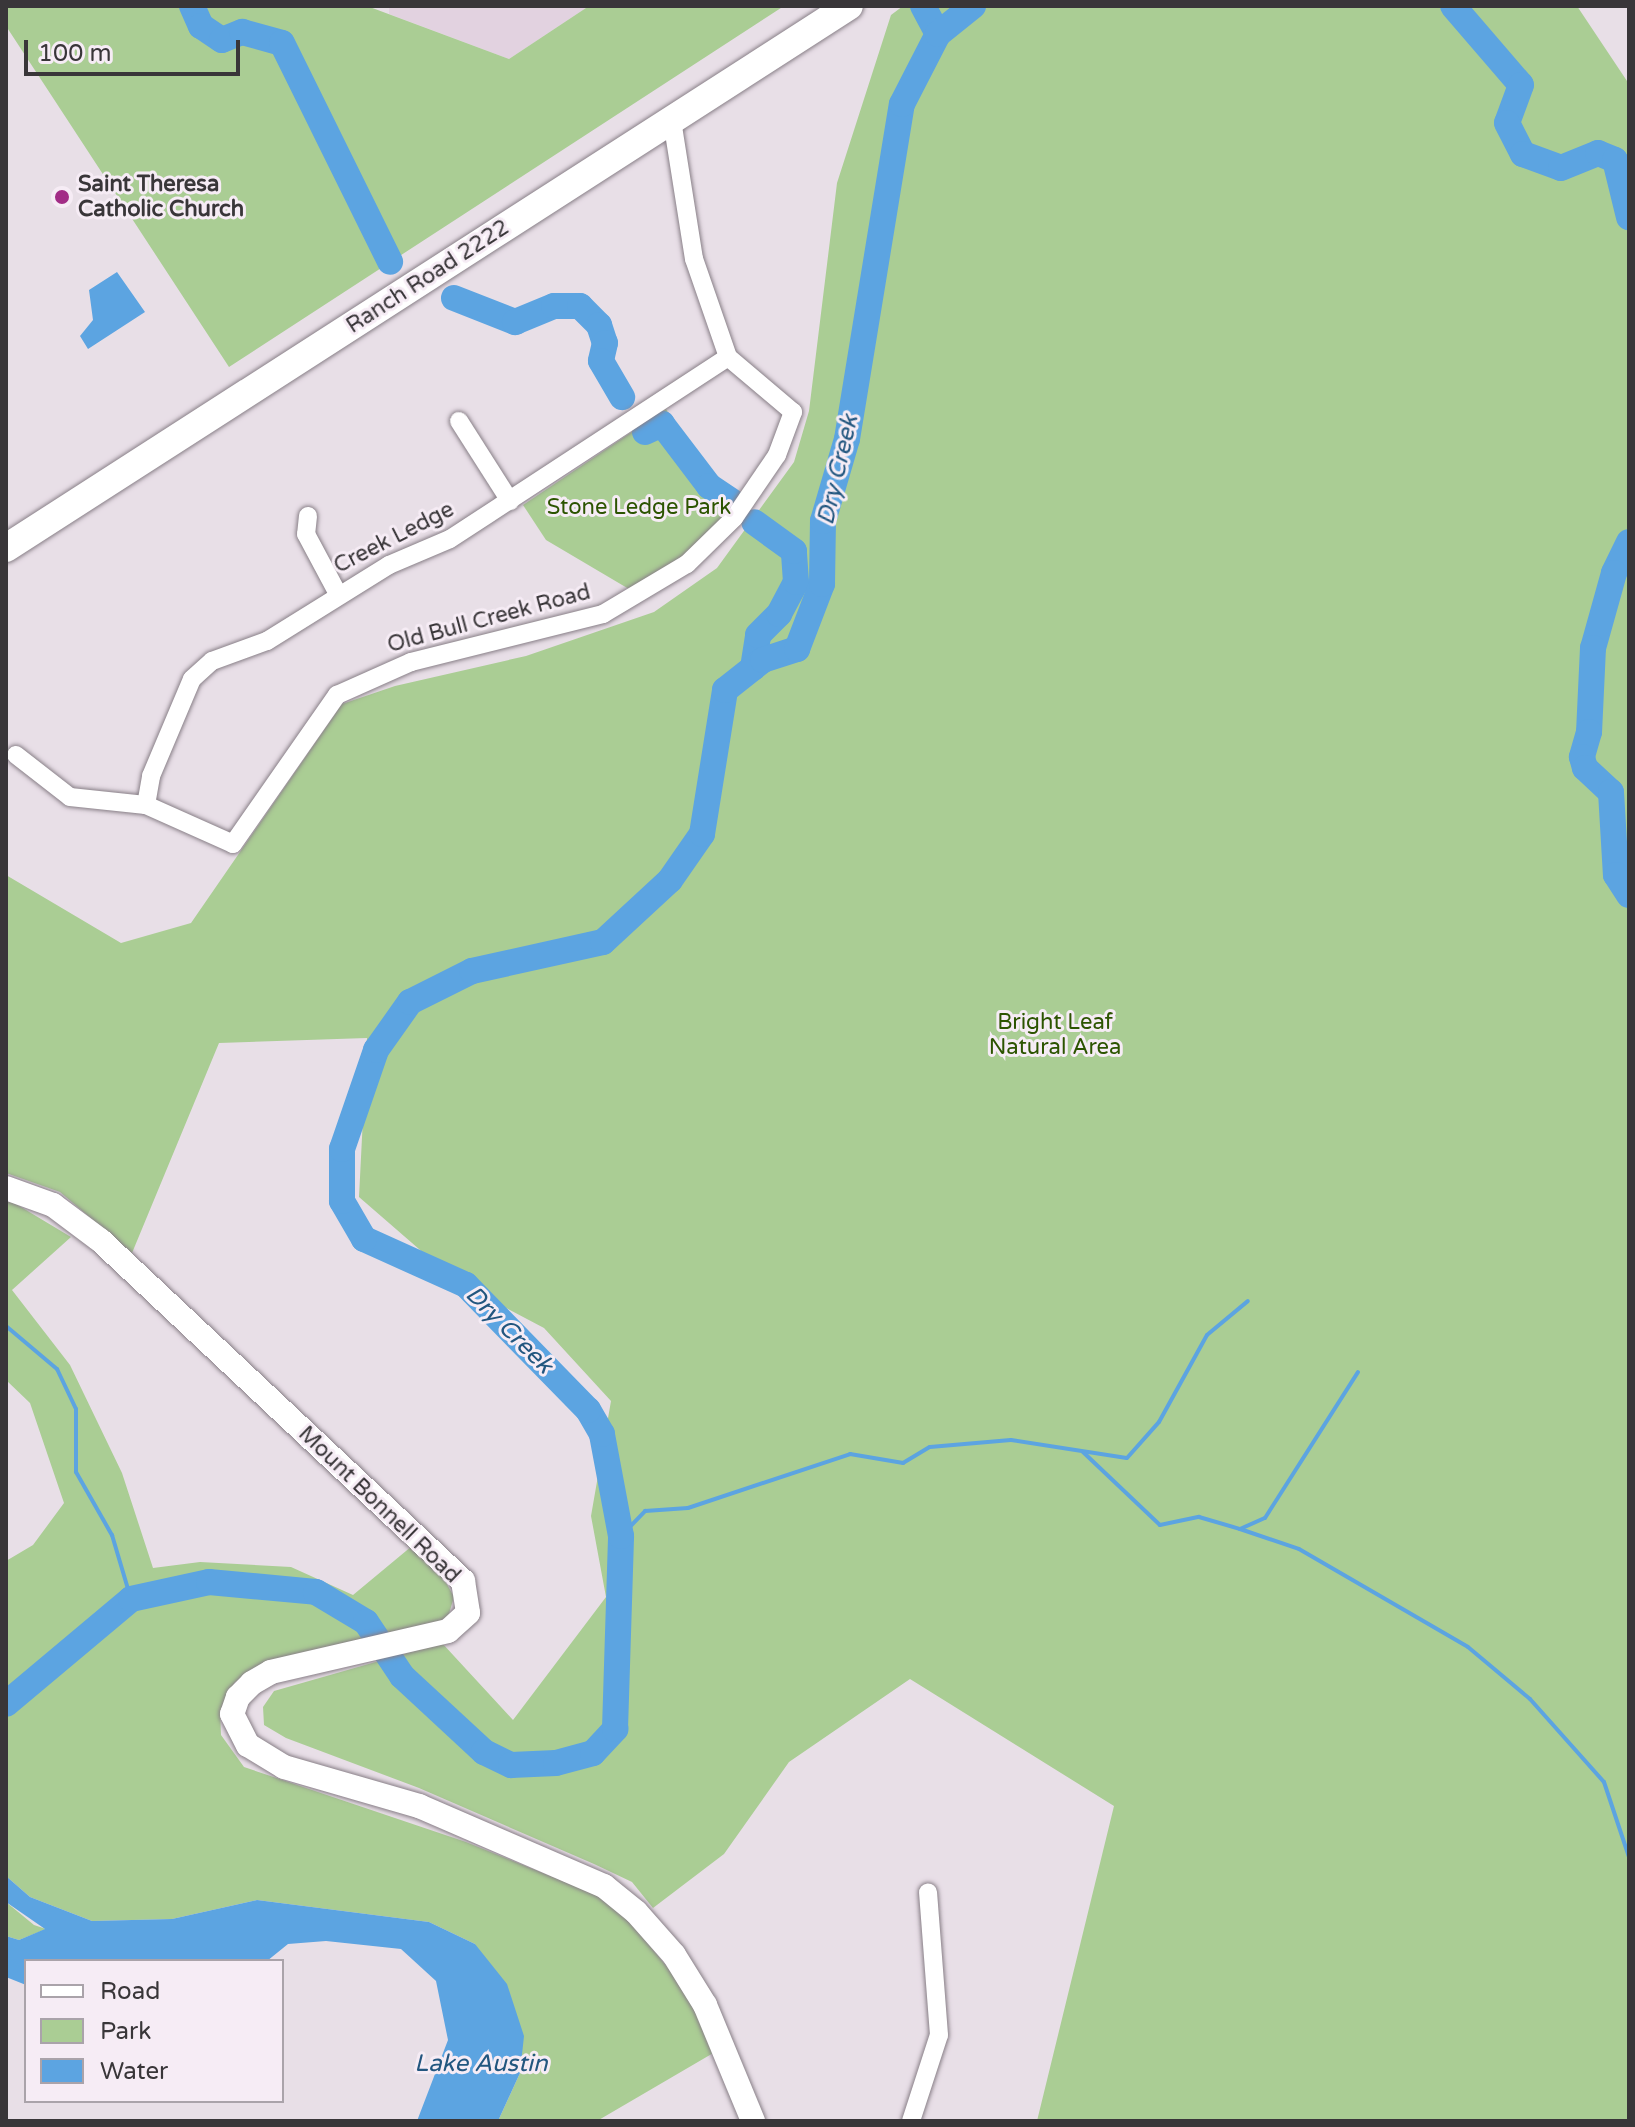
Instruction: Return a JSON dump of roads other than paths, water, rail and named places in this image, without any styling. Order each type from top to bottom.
[{"type":"main road","name":"Ranch Road 2222","points":[[6,548],[849,6]]},
{"type":"street","points":[[672,120],[694,259],[728,357]]},
{"type":"street","name":"Old Bull Creek Road","points":[[146,805],[233,844],[337,695],[411,662],[603,614],[687,564],[734,518],[777,455],[793,412],[728,357]]},
{"type":"street","name":"Creek Ledge","points":[[146,805],[151,776],[192,679],[212,661],[267,641],[338,594],[450,539],[728,357]]},
{"type":"street","points":[[459,421],[510,501]]},
{"type":"street","points":[[308,516],[306,534],[338,594]]},
{"type":"street","points":[[16,755],[70,797],[146,805]]},
{"type":"street","name":"Mount Bonnell Road","points":[[6,1188],[53,1205],[100,1240],[463,1581],[469,1602],[460,1622],[395,1646],[271,1672],[252,1683],[238,1697],[232,1714],[248,1745],[284,1767],[419,1806],[604,1886],[636,1912],[674,1955],[705,2005],[753,2121]]},
{"type":"street","points":[[911,2121],[939,2035],[928,1892]]},
{"type":"water","points":[[117,272],[145,312],[88,349],[80,336],[93,320],[89,290]]},
{"type":"water","name":"Lake Austin","points":[[6,1876],[30,1897],[92,1921],[172,1919],[257,1900],[429,1922],[475,1944],[507,1984],[524,2036],[520,2073],[498,2121],[417,2121],[448,2040],[436,1981],[401,1949],[326,1941],[288,1944],[269,1959],[24,1959],[24,1984],[6,1977],[6,1936],[19,1940],[45,1929],[6,1902]]},
{"type":"waterway","points":[[192,6],[201,26],[222,40],[242,32],[282,43],[390,262]]},
{"type":"waterway","points":[[923,6],[938,34]]},
{"type":"waterway","name":"Dry Creek","points":[[6,1704],[131,1599],[209,1582],[316,1592],[366,1622],[402,1676],[484,1752],[511,1765],[556,1763],[593,1753],[615,1729],[621,1536],[602,1434],[588,1410],[466,1285],[364,1239],[342,1201],[342,1149],[376,1050],[410,1002],[472,971],[603,942],[670,880],[702,834],[725,690],[763,660],[797,649],[822,584],[823,521],[847,439],[902,104],[938,34],[973,6]]},
{"type":"waterway","points":[[1453,6],[1521,85],[1507,123],[1523,154],[1561,168],[1598,153],[1615,160],[1629,217]]},
{"type":"waterway","points":[[454,298],[515,322],[554,306],[580,306],[599,325],[605,343],[601,361],[622,397]]},
{"type":"waterway","points":[[645,432],[662,424],[709,486],[731,501]]},
{"type":"waterway","points":[[753,668],[758,635],[779,614],[796,582],[794,551],[754,522]]},
{"type":"waterway","points":[[1629,542],[1614,573],[1593,648],[1589,732],[1582,757],[1585,768],[1611,792],[1616,875],[1629,895]]},
{"type":"waterway","points":[[621,1536],[645,1511],[688,1508],[850,1454],[903,1463],[930,1447],[1011,1440],[1127,1458],[1159,1422],[1207,1335],[1248,1301]]},
{"type":"waterway","points":[[6,1326],[57,1369],[76,1409],[76,1472],[112,1535],[131,1599]]},
{"type":"waterway","points":[[1083,1452],[1160,1525],[1199,1517],[1240,1529],[1265,1518],[1358,1372]]},
{"type":"waterway","points":[[1240,1529],[1299,1549],[1468,1647],[1530,1699],[1604,1782],[1629,1857]]},
{"type":"place","name":"Saint Theresa Catholic Church","points":[[62,197]]},
{"type":"park label","name":"Stone Ledge Park","points":[[639,508]]},
{"type":"park label","name":"Bright Leaf Natural Area","points":[[1055,1034]]}]
